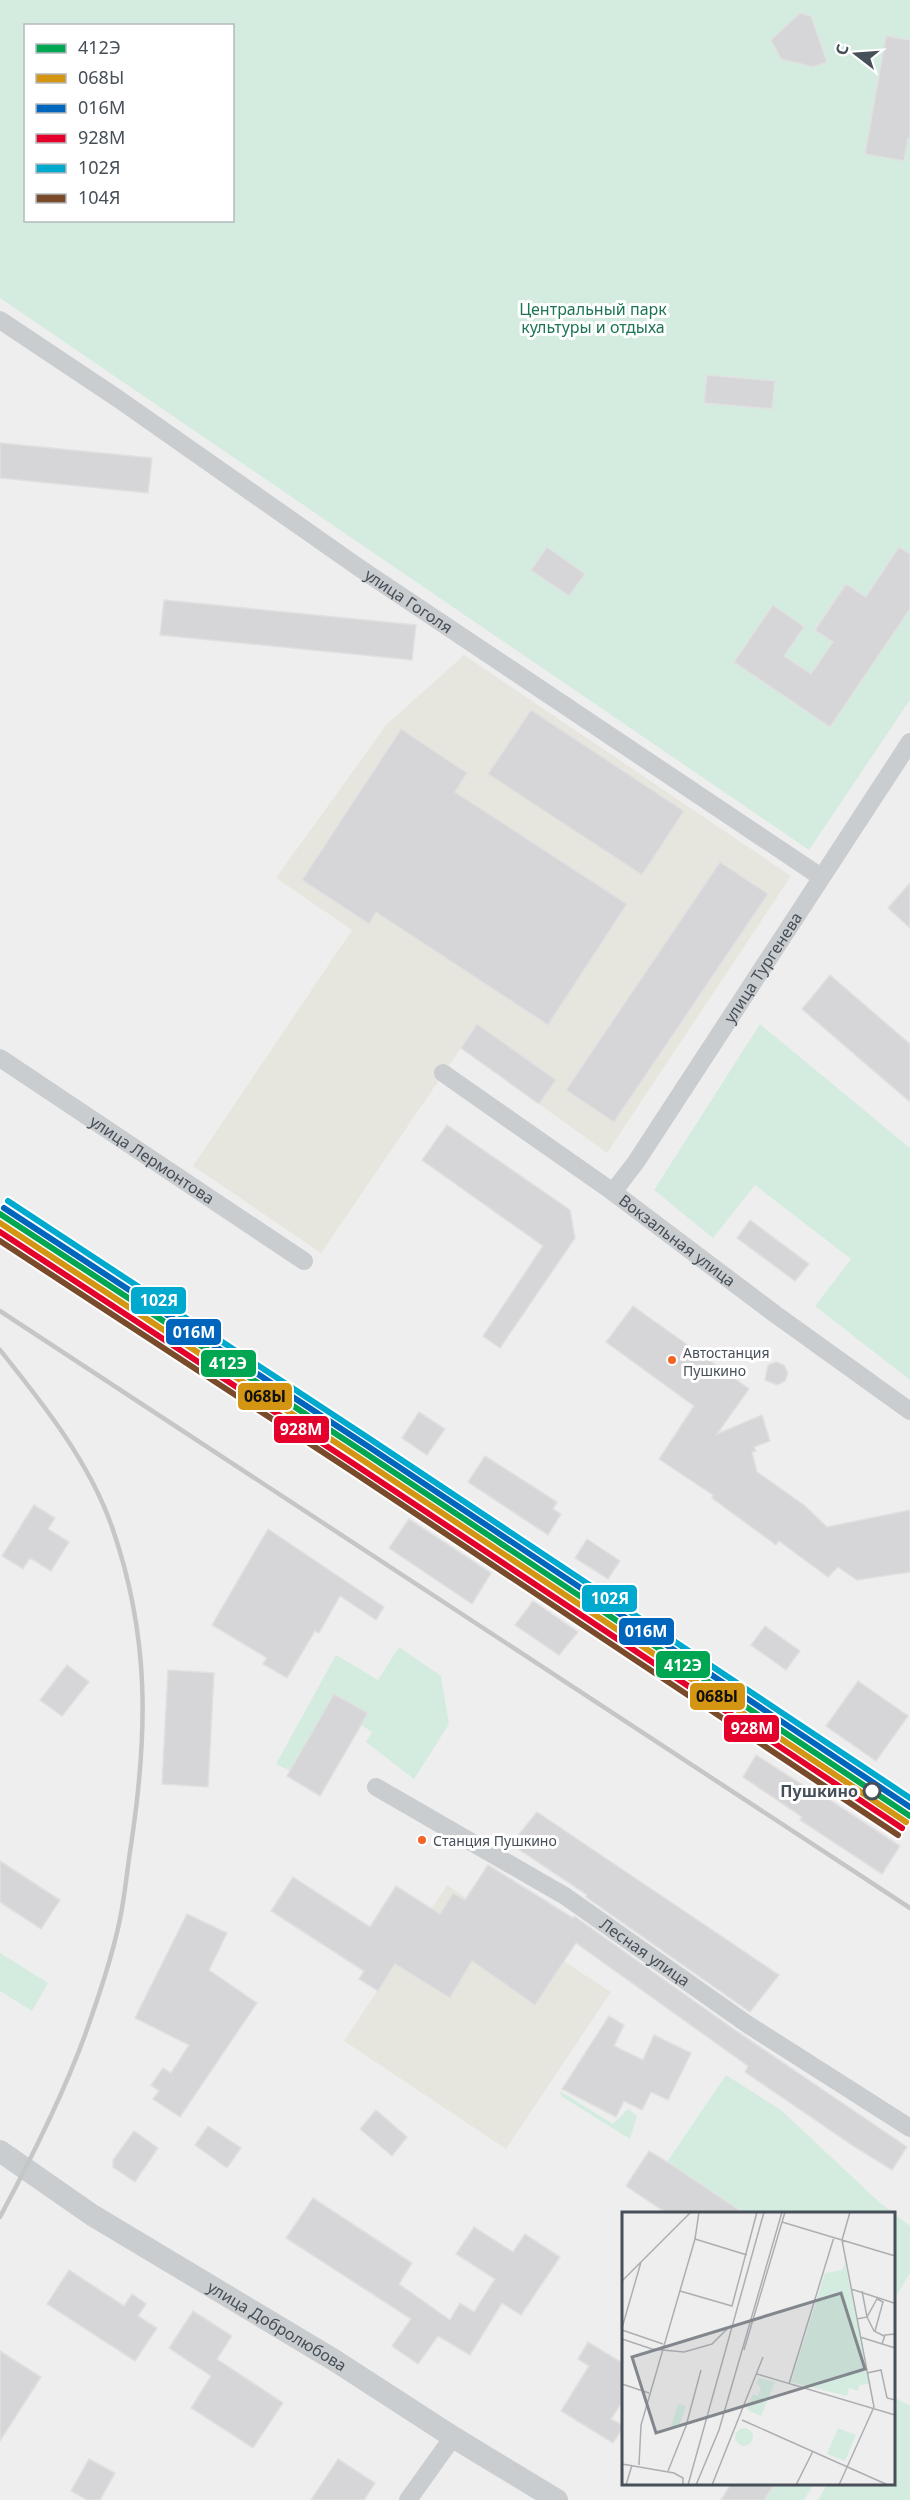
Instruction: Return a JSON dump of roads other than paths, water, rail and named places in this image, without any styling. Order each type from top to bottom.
[{"type":"street","name":"улица Гоголя","points":[[0,320],[117,398],[358,567],[821,877]]},
{"type":"street","name":"улица Тургенева","points":[[613,1192],[636,1162],[910,742]]},
{"type":"street","name":"улица Лермонтова","points":[[0,1058],[304,1261]]},
{"type":"street","name":"Вокзальная улица","points":[[443,1073],[613,1192],[775,1314],[910,1411]]},
{"type":"street","name":"Лесная улица","points":[[376,1787],[565,1896],[747,2024],[910,2128]]},
{"type":"street","name":"улица Добролюбова","points":[[0,2151],[92,2215],[334,2360],[453,2437],[557,2500]]},
{"type":"street","points":[[408,2500],[453,2437]]},
{"type":"railway","points":[[0,1311],[910,1908]]},
{"type":"railway","points":[[0,1350],[64,1434],[91,1479],[102,1503],[124,1567],[133,1607],[142,1685],[141,1763],[137,1804],[125,1892],[109,1963],[85,2035],[66,2082],[0,2217]]},
{"type":"place","name":"Автостанция Пушкино","points":[[672,1360]]},
{"type":"place","name":"Пушкино","points":[[872,1791]]},
{"type":"place","name":"Станция Пушкино","points":[[422,1840]]},
{"type":"park label","name":"Центральный парк культуры и отдыха","points":[[593,318]]}]
